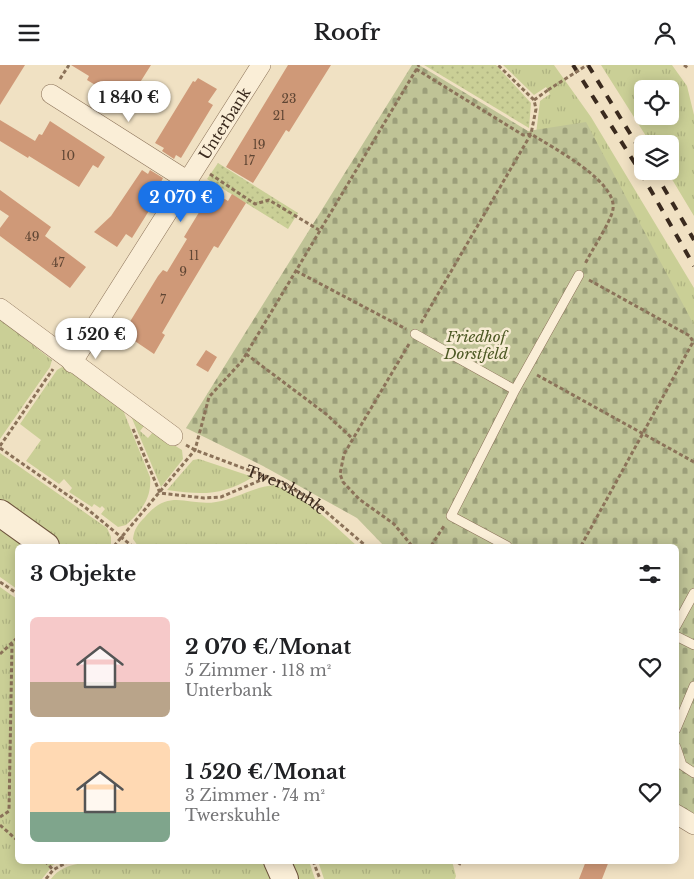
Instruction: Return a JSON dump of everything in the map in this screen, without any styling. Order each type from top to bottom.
[{"type":"main road","points":[[0,513],[43,544]]},
{"type":"main road","points":[[279,864],[285,879]]},
{"type":"street","name":"Unterbank","points":[[67,360],[192,173],[261,65]]},
{"type":"street","points":[[51,94],[192,173]]},
{"type":"street","points":[[0,309],[173,436]]},
{"type":"street","points":[[679,816],[694,825]]},
{"type":"lane","points":[[503,544],[451,516],[515,390],[579,275]]},
{"type":"lane","points":[[415,334],[515,390]]},
{"type":"lane","points":[[679,620],[694,593]]},
{"type":"lane","points":[[679,638],[694,645]]},
{"type":"lane","points":[[679,722],[694,686]]},
{"type":"lane","points":[[679,756],[682,765],[694,773]]},
{"type":"path","points":[[116,544],[195,450],[209,397],[246,354],[419,65]]},
{"type":"path","points":[[498,65],[534,100],[536,109],[532,135]]},
{"type":"path","points":[[534,100],[587,65]]},
{"type":"path","points":[[684,65],[688,68]]},
{"type":"path","points":[[416,69],[523,135],[532,135],[604,184],[613,198],[613,211],[579,275],[690,336],[694,343],[582,544]]},
{"type":"path","points":[[192,173],[255,204],[269,200],[319,230]]},
{"type":"path","points":[[296,271],[415,334]]},
{"type":"path","points":[[246,354],[326,414],[353,439]]},
{"type":"path","points":[[67,360],[0,447],[86,508],[130,544]]},
{"type":"path","points":[[528,369],[694,462]]},
{"type":"path","points":[[120,398],[160,493]]},
{"type":"path","name":"Twerskuhle","points":[[195,450],[269,477],[312,500],[364,544]]},
{"type":"path","points":[[160,493],[204,498],[221,497],[269,477]]},
{"type":"path","points":[[432,544],[451,516]]},
{"type":"path","points":[[0,582],[15,592]]},
{"type":"path","points":[[0,654],[15,640]]},
{"type":"path","points":[[0,817],[9,811],[12,644]]},
{"type":"path","points":[[0,825],[15,838]]},
{"type":"path","points":[[48,864],[53,869]]},
{"type":"path","points":[[46,879],[53,869],[62,864]]},
{"type":"path","points":[[314,864],[320,879]]},
{"type":"green space","name":"Friedhof Dorstfeld","points":[[412,65],[419,65],[528,131],[586,122],[694,325],[694,816],[679,806],[679,544],[382,544],[357,518],[263,466],[186,428]]},
{"type":"green space","points":[[424,65],[496,65],[531,103],[529,128]]},
{"type":"green space","points":[[503,65],[554,65],[591,117],[694,288],[694,340],[536,134],[540,101],[550,94],[546,87],[534,95]]},
{"type":"green space","points":[[601,65],[672,65],[687,86],[694,115],[694,216],[672,180],[679,180],[679,135],[645,135],[639,125],[679,125],[679,80],[634,80],[634,117]]},
{"type":"green space","points":[[218,163],[298,213],[288,229],[207,179]]},
{"type":"green space","points":[[0,319],[52,360],[50,367],[0,439]]},
{"type":"green space","points":[[62,367],[123,410],[150,477],[149,492],[144,504],[126,525],[118,527],[101,514],[105,509],[102,506],[100,508],[94,504],[92,507],[69,492],[72,488],[64,479],[59,484],[26,461],[41,440],[20,424],[57,370]]},
{"type":"green space","points":[[131,416],[144,426],[140,431],[148,438],[153,432],[182,450],[183,459],[161,487]]},
{"type":"green space","points":[[0,453],[107,528],[111,537],[111,544],[58,544],[0,500]]},
{"type":"green space","points":[[199,459],[253,477],[231,488],[212,493],[167,490],[193,460]]},
{"type":"green space","points":[[275,485],[298,497],[355,544],[137,544],[133,539],[135,529],[140,522],[154,508],[163,503],[171,500],[216,502]]},
{"type":"green space","points":[[0,524],[28,544],[15,544],[15,588],[0,577]]},
{"type":"green space","points":[[0,587],[15,598],[15,864],[54,864],[42,879],[0,879]]},
{"type":"green space","points":[[269,864],[275,879],[51,879],[64,868],[71,865]]},
{"type":"green space","points":[[289,864],[310,864],[315,879],[295,879]]},
{"type":"green space","points":[[319,864],[453,864],[456,876],[455,879],[324,879]]},
{"type":"building","points":[[0,65],[25,65],[0,105]]},
{"type":"building","points":[[71,65],[151,65],[134,92],[140,95],[132,107],[87,80],[89,76]]},
{"type":"building","points":[[288,65],[331,65],[289,132],[286,130],[253,183],[226,167]]},
{"type":"building","points":[[198,78],[217,89],[208,102],[213,105],[181,158],[176,155],[174,159],[162,151],[164,148],[155,143],[193,81],[195,82]]},
{"type":"building","points":[[0,120],[35,141],[39,134],[42,135],[50,121],[105,157],[98,168],[93,165],[79,187],[29,156],[28,158],[0,141]]},
{"type":"building","points":[[142,170],[148,174],[150,170],[163,178],[161,182],[165,185],[132,238],[126,234],[117,247],[94,232],[111,216]]},
{"type":"building","points":[[0,190],[51,227],[45,236],[86,267],[70,288],[0,236],[0,228],[9,216],[0,210]]},
{"type":"building","points":[[212,191],[228,201],[232,194],[246,203],[218,248],[214,246],[162,333],[165,335],[154,354],[123,333],[158,276],[163,270],[167,272],[187,239],[184,237]]},
{"type":"building","points":[[206,350],[217,357],[208,372],[196,365]]},
{"type":"building","points":[[585,864],[608,864],[602,879],[579,879]]},
{"type":"railway","points":[[573,65],[641,173],[694,266]]},
{"type":"railway","points":[[588,65],[634,140]]},
{"type":"railway","points":[[659,180],[694,240]]}]
